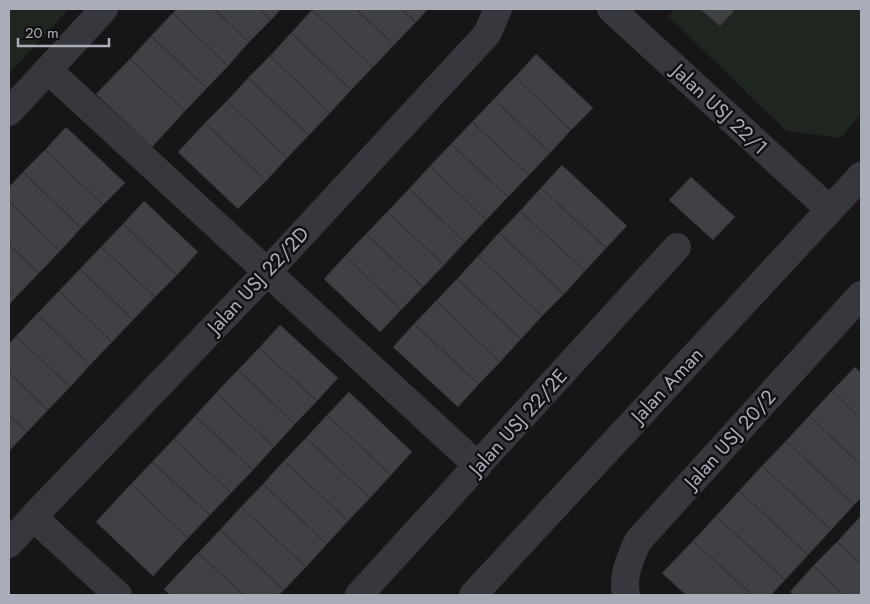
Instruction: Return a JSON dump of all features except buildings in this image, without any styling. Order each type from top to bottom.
[{"type":"street","points":[[9,112],[104,9]]},
{"type":"street","name":"Jalan USJ 22/2D","points":[[9,544],[268,270],[487,34],[498,9]]},
{"type":"street","name":"Jalan USJ 22/1","points":[[611,9],[829,210]]},
{"type":"street","points":[[48,70],[268,270],[478,466]]},
{"type":"street","name":"Jalan Aman","points":[[486,591],[861,176]]},
{"type":"street","name":"Jalan USJ 22/2E","points":[[359,595],[677,247]]},
{"type":"street","name":"Jalan USJ 20/2","points":[[626,595],[624,584],[628,563],[638,541],[861,295]]},
{"type":"street","points":[[33,517],[118,595]]},
{"type":"shaded area","points":[[9,9],[69,9],[9,74]]},
{"type":"shaded area","points":[[675,9],[861,9],[861,115],[840,138],[786,131],[668,16]]}]
